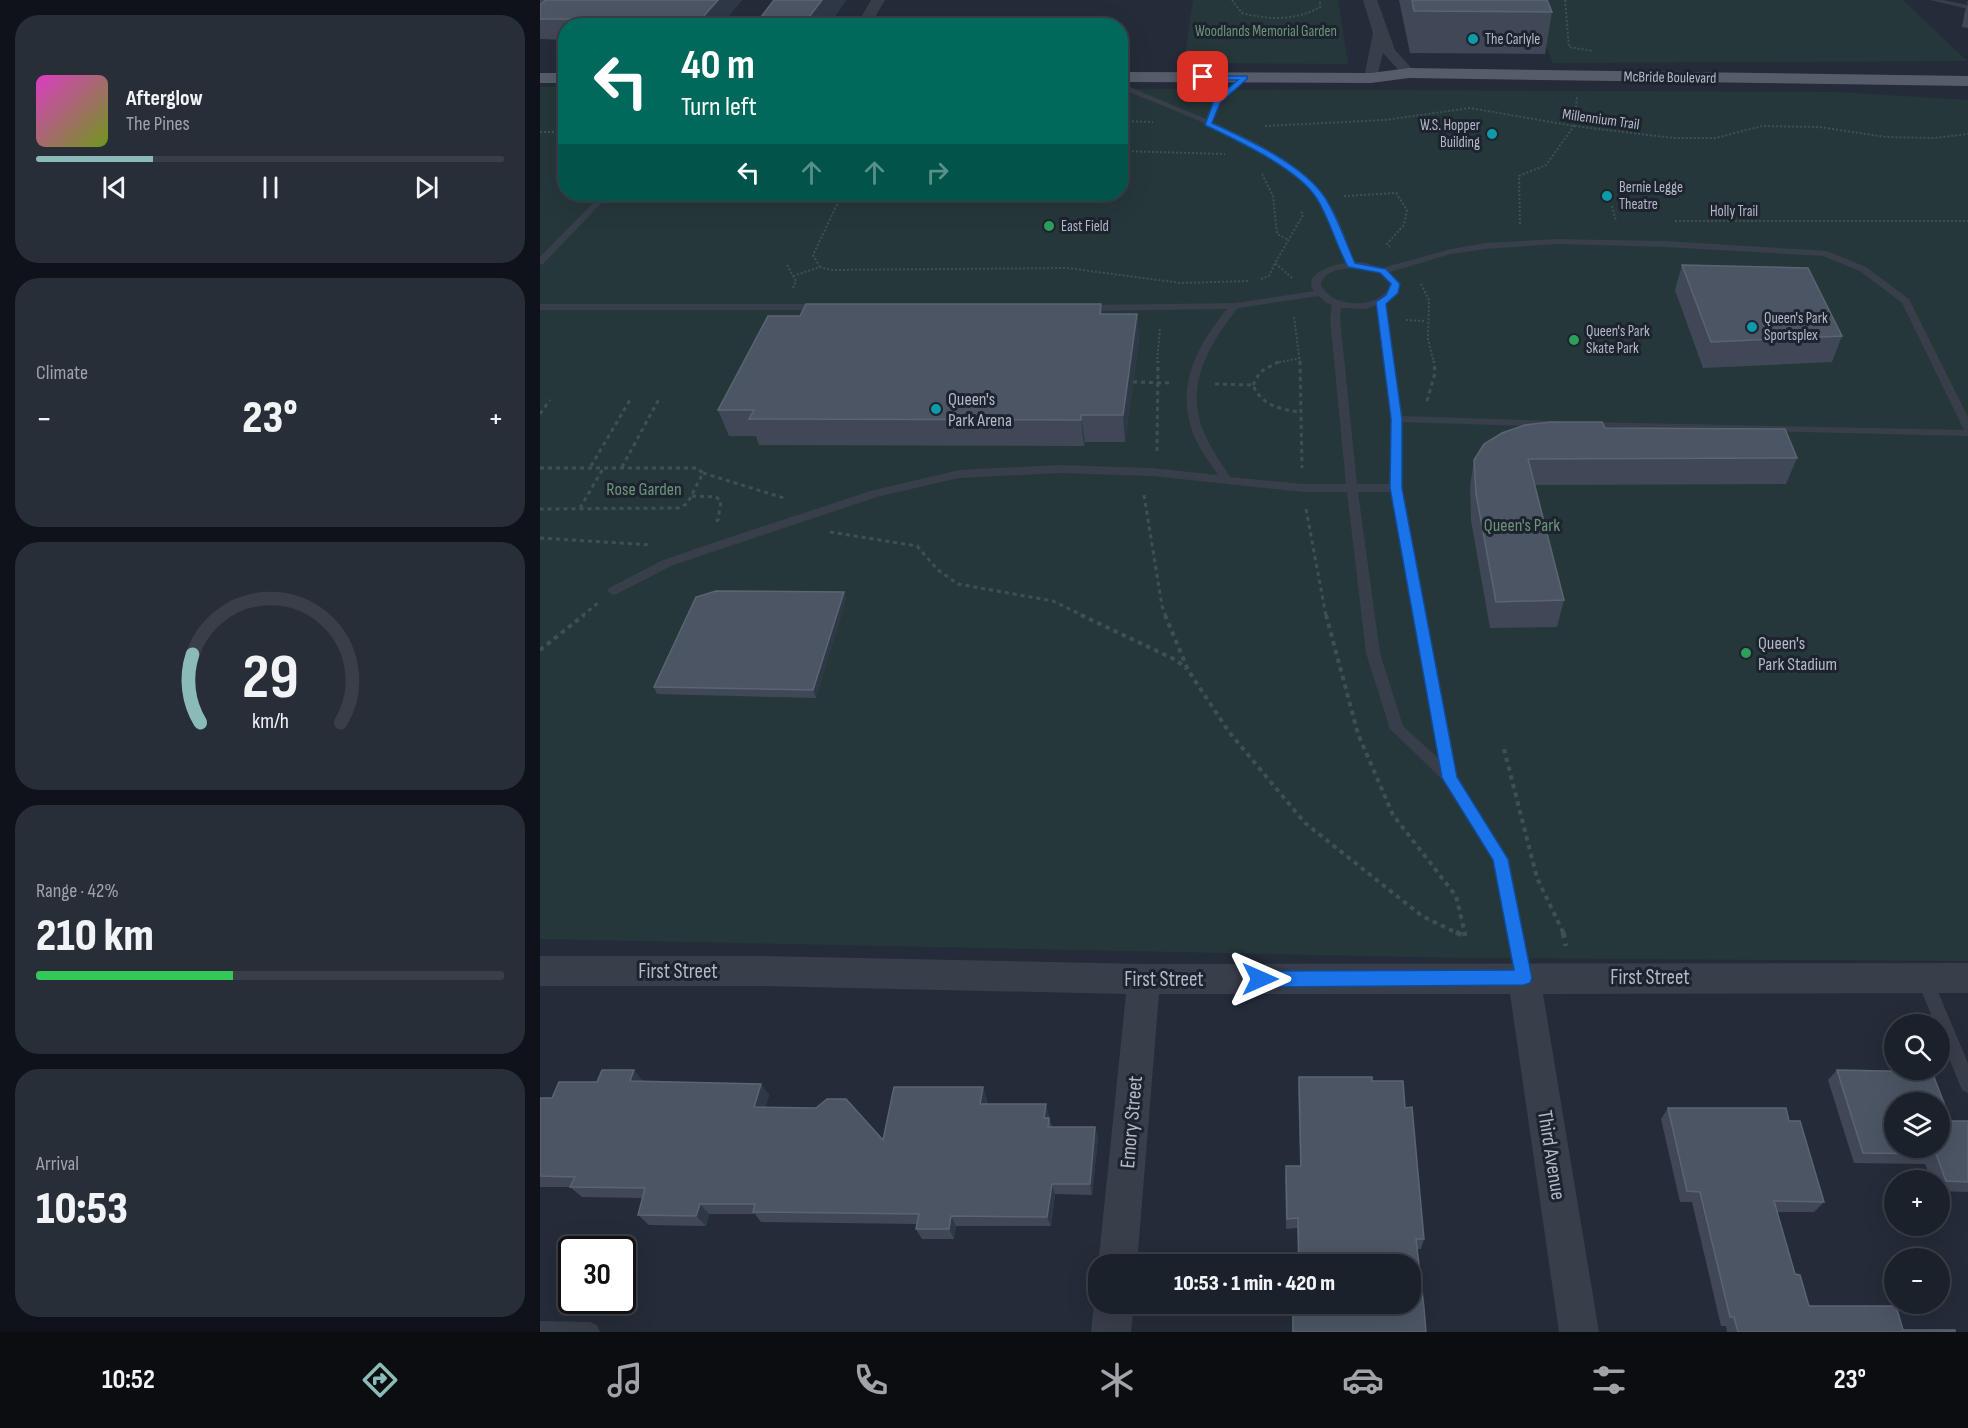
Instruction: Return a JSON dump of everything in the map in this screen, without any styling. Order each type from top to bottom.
[{"type":"main road","name":"McBride Boulevard","points":[[1128,77],[1371,78],[1409,73],[1968,81]]},
{"type":"main road","name":"McBride Boulevard","points":[[1371,78],[1408,84],[1915,91],[1968,96]]},
{"type":"main road","points":[[1882,80],[1968,87]]},
{"type":"street","points":[[867,18],[878,0]]},
{"type":"street","points":[[1370,0],[1380,33],[1396,64],[1409,73]]},
{"type":"street","points":[[1371,78],[1380,33]]},
{"type":"street","name":"First Street","points":[[540,971],[772,972],[1144,979],[1968,978]]},
{"type":"street","name":"Third Avenue","points":[[1524,978],[1579,1332]]},
{"type":"street","name":"Emory Street","points":[[1119,1254],[1144,979]]},
{"type":"street","points":[[1111,1332],[1113,1314]]},
{"type":"lane","points":[[1933,0],[1968,7]]},
{"type":"lane","points":[[1208,124],[1217,102],[1245,78]]},
{"type":"lane","points":[[1128,89],[1250,144],[1304,178],[1320,197],[1352,265]]},
{"type":"lane","points":[[540,262],[599,201]]},
{"type":"lane","points":[[1319,293],[1316,282],[1324,272],[1352,265],[1383,271],[1414,260],[1512,242],[1574,240],[1824,253],[1863,269],[1906,301],[1968,428]]},
{"type":"lane","points":[[1078,308],[1235,306],[1319,293],[1337,303],[1359,306],[1381,302],[1395,291],[1396,284],[1383,271]]},
{"type":"lane","points":[[1381,302],[1397,419],[1396,488],[1450,778]]},
{"type":"lane","points":[[1337,303],[1335,319],[1372,653],[1397,729],[1450,778],[1501,859],[1524,978]]},
{"type":"lane","points":[[1226,479],[1196,429],[1191,406],[1193,384],[1201,351],[1211,334],[1235,306]]},
{"type":"lane","points":[[540,307],[830,308]]},
{"type":"lane","points":[[1397,419],[1968,433]]},
{"type":"lane","points":[[613,591],[667,563],[874,494],[959,474],[1059,469],[1152,472],[1303,488],[1396,488]]},
{"type":"lane","points":[[1924,977],[1968,1084]]},
{"type":"lane","points":[[540,1331],[590,1332]]},
{"type":"path","points":[[1232,0],[1242,13],[1277,19],[1313,12],[1320,7],[1320,0]]},
{"type":"path","points":[[1565,0],[1569,47],[1594,51],[1568,51]]},
{"type":"path","name":"Millennium Trail","points":[[1264,126],[1385,120],[1470,108],[1574,126],[1674,138],[1716,138],[1762,126],[1819,127],[1886,137],[1934,138],[1968,134]]},
{"type":"path","points":[[1512,242],[1520,225],[1519,176],[1546,165],[1574,126],[1574,119]]},
{"type":"path","points":[[540,132],[558,132]]},
{"type":"path","points":[[1128,151],[1226,154]]},
{"type":"path","points":[[1257,169],[1273,196],[1277,234],[1289,240]]},
{"type":"path","points":[[1339,196],[1396,193],[1407,210],[1404,225],[1387,244],[1390,247]]},
{"type":"path","points":[[820,267],[813,255],[839,201]]},
{"type":"path","points":[[1609,220],[1616,221],[1612,206]]},
{"type":"path","points":[[1260,280],[1269,276],[1303,215],[1300,207]]},
{"type":"path","name":"Holly Trail","points":[[1673,221],[1968,221]]},
{"type":"path","points":[[1275,262],[1288,271],[1293,283]]},
{"type":"path","points":[[787,265],[796,281]]},
{"type":"path","points":[[793,276],[820,267],[831,270],[1067,268],[1181,283],[1249,280]]},
{"type":"path","points":[[1166,286],[1167,280]]},
{"type":"path","points":[[1420,284],[1429,300],[1426,321],[1435,373],[1425,410]]},
{"type":"path","points":[[1293,312],[1300,358],[1302,475]]},
{"type":"path","points":[[1157,460],[1156,383],[1160,320]]},
{"type":"path","points":[[1397,320],[1426,321]]},
{"type":"path","points":[[1252,385],[1257,374],[1264,369],[1282,361],[1300,358]]},
{"type":"path","points":[[1133,382],[1252,385]]},
{"type":"path","points":[[1252,385],[1257,395],[1269,404],[1301,412]]},
{"type":"path","points":[[622,467],[659,399]]},
{"type":"path","points":[[540,414],[550,400]]},
{"type":"path","points":[[591,467],[630,400]]},
{"type":"path","points":[[579,508],[604,467]]},
{"type":"path","points":[[540,468],[697,468],[766,495],[808,502],[816,514]]},
{"type":"path","points":[[540,509],[678,508],[687,504],[703,472]]},
{"type":"path","points":[[1144,495],[1162,606],[1188,670],[1229,732],[1305,823],[1422,916],[1466,937]]},
{"type":"path","points":[[691,496],[716,497],[721,501],[718,520]]},
{"type":"path","points":[[782,525],[917,546],[938,570],[958,584],[1053,601],[1176,660],[1188,670]]},
{"type":"path","points":[[540,538],[657,545]]},
{"type":"path","points":[[540,650],[613,591]]},
{"type":"path","points":[[1504,749],[1537,878],[1562,926],[1566,948]]},
{"type":"green space","name":"Woodlands Memorial Garden","points":[[1193,0],[1338,0],[1348,64],[1184,63]]},
{"type":"green space","points":[[1528,0],[1903,0],[1967,61],[1553,63]]},
{"type":"green space","name":"Queen's Park","points":[[540,87],[558,87],[558,201],[1128,201],[1128,89],[1838,92],[1968,100],[1968,961],[1463,958],[540,939]]},
{"type":"building","points":[[546,0],[718,0],[702,18],[540,19],[540,5]]},
{"type":"building","points":[[774,0],[822,0],[809,17],[761,17]]},
{"type":"building","points":[[1412,0],[1547,0],[1552,12],[1414,11]]},
{"type":"building","points":[[1682,265],[1808,268],[1842,336],[1711,342]]},
{"type":"building","name":"Queen's Park Arena","points":[[806,304],[1101,304],[1100,314],[1137,314],[1123,415],[1081,415],[1081,420],[749,419],[754,410],[718,410],[768,316],[800,316]]},
{"type":"building","points":[[1551,422],[1602,422],[1605,428],[1785,429],[1797,458],[1528,459],[1564,600],[1496,602],[1476,494],[1474,460],[1484,444],[1502,433],[1525,425]]},
{"type":"building","points":[[716,591],[844,592],[813,690],[654,687],[696,597]]},
{"type":"building","points":[[602,1070],[634,1070],[630,1081],[761,1084],[754,1107],[816,1108],[827,1099],[846,1099],[883,1140],[894,1087],[983,1087],[980,1104],[1046,1104],[1044,1118],[1049,1118],[1048,1127],[1095,1127],[1090,1184],[1052,1184],[1047,1217],[951,1216],[949,1229],[916,1229],[919,1214],[753,1212],[755,1204],[700,1204],[696,1216],[638,1215],[645,1188],[570,1187],[575,1177],[540,1176],[540,1098],[552,1098],[559,1082],[597,1082]]},
{"type":"building","points":[[1837,1070],[1884,1071],[1884,1080],[1935,1080],[1940,1092],[1884,1092],[1884,1153],[1863,1153]]},
{"type":"building","points":[[1299,1077],[1372,1077],[1372,1081],[1403,1081],[1405,1108],[1412,1107],[1424,1239],[1416,1239],[1418,1254],[1299,1254],[1298,1218],[1287,1219],[1286,1166],[1301,1166]]},
{"type":"building","points":[[1668,1108],[1786,1108],[1789,1121],[1800,1121],[1824,1202],[1774,1201],[1795,1274],[1800,1275],[1809,1306],[1884,1306],[1884,1314],[1898,1314],[1903,1330],[1955,1330],[1955,1332],[1738,1332],[1734,1317],[1730,1317],[1700,1192],[1687,1191]]},
{"type":"building","points":[[1950,1118],[1951,1121],[1968,1121],[1968,1182],[1950,1181],[1950,1170],[1942,1170],[1937,1158],[1950,1158]]},
{"type":"building","points":[[1421,1282],[1426,1332],[1293,1332],[1293,1314],[1421,1314]]},
{"type":"place","name":"The Carlyle","points":[[1473,39]]},
{"type":"place","name":"W.S. Hopper Building","points":[[1492,134]]},
{"type":"place","name":"Bernie Legge Theatre","points":[[1607,196]]},
{"type":"place","name":"East Field","points":[[1049,226]]},
{"type":"place","name":"Queen's Park Sportsplex","points":[[1752,327]]},
{"type":"place","name":"Queen's Park Skate Park","points":[[1574,340]]},
{"type":"place","name":"Queen's Park Arena","points":[[936,409]]},
{"type":"place","name":"Queen's Park Stadium","points":[[1746,653]]},
{"type":"route","points":[[1203,77],[1245,78],[1220,98],[1208,124],[1250,144],[1304,178],[1320,197],[1352,265],[1383,271],[1392,277],[1396,284],[1395,291],[1390,297],[1381,302],[1397,419],[1396,488],[1400,511],[1450,778],[1501,859],[1524,978],[1260,979]]},
{"type":"park label","name":"Rose Garden","points":[[644,489]]}]
